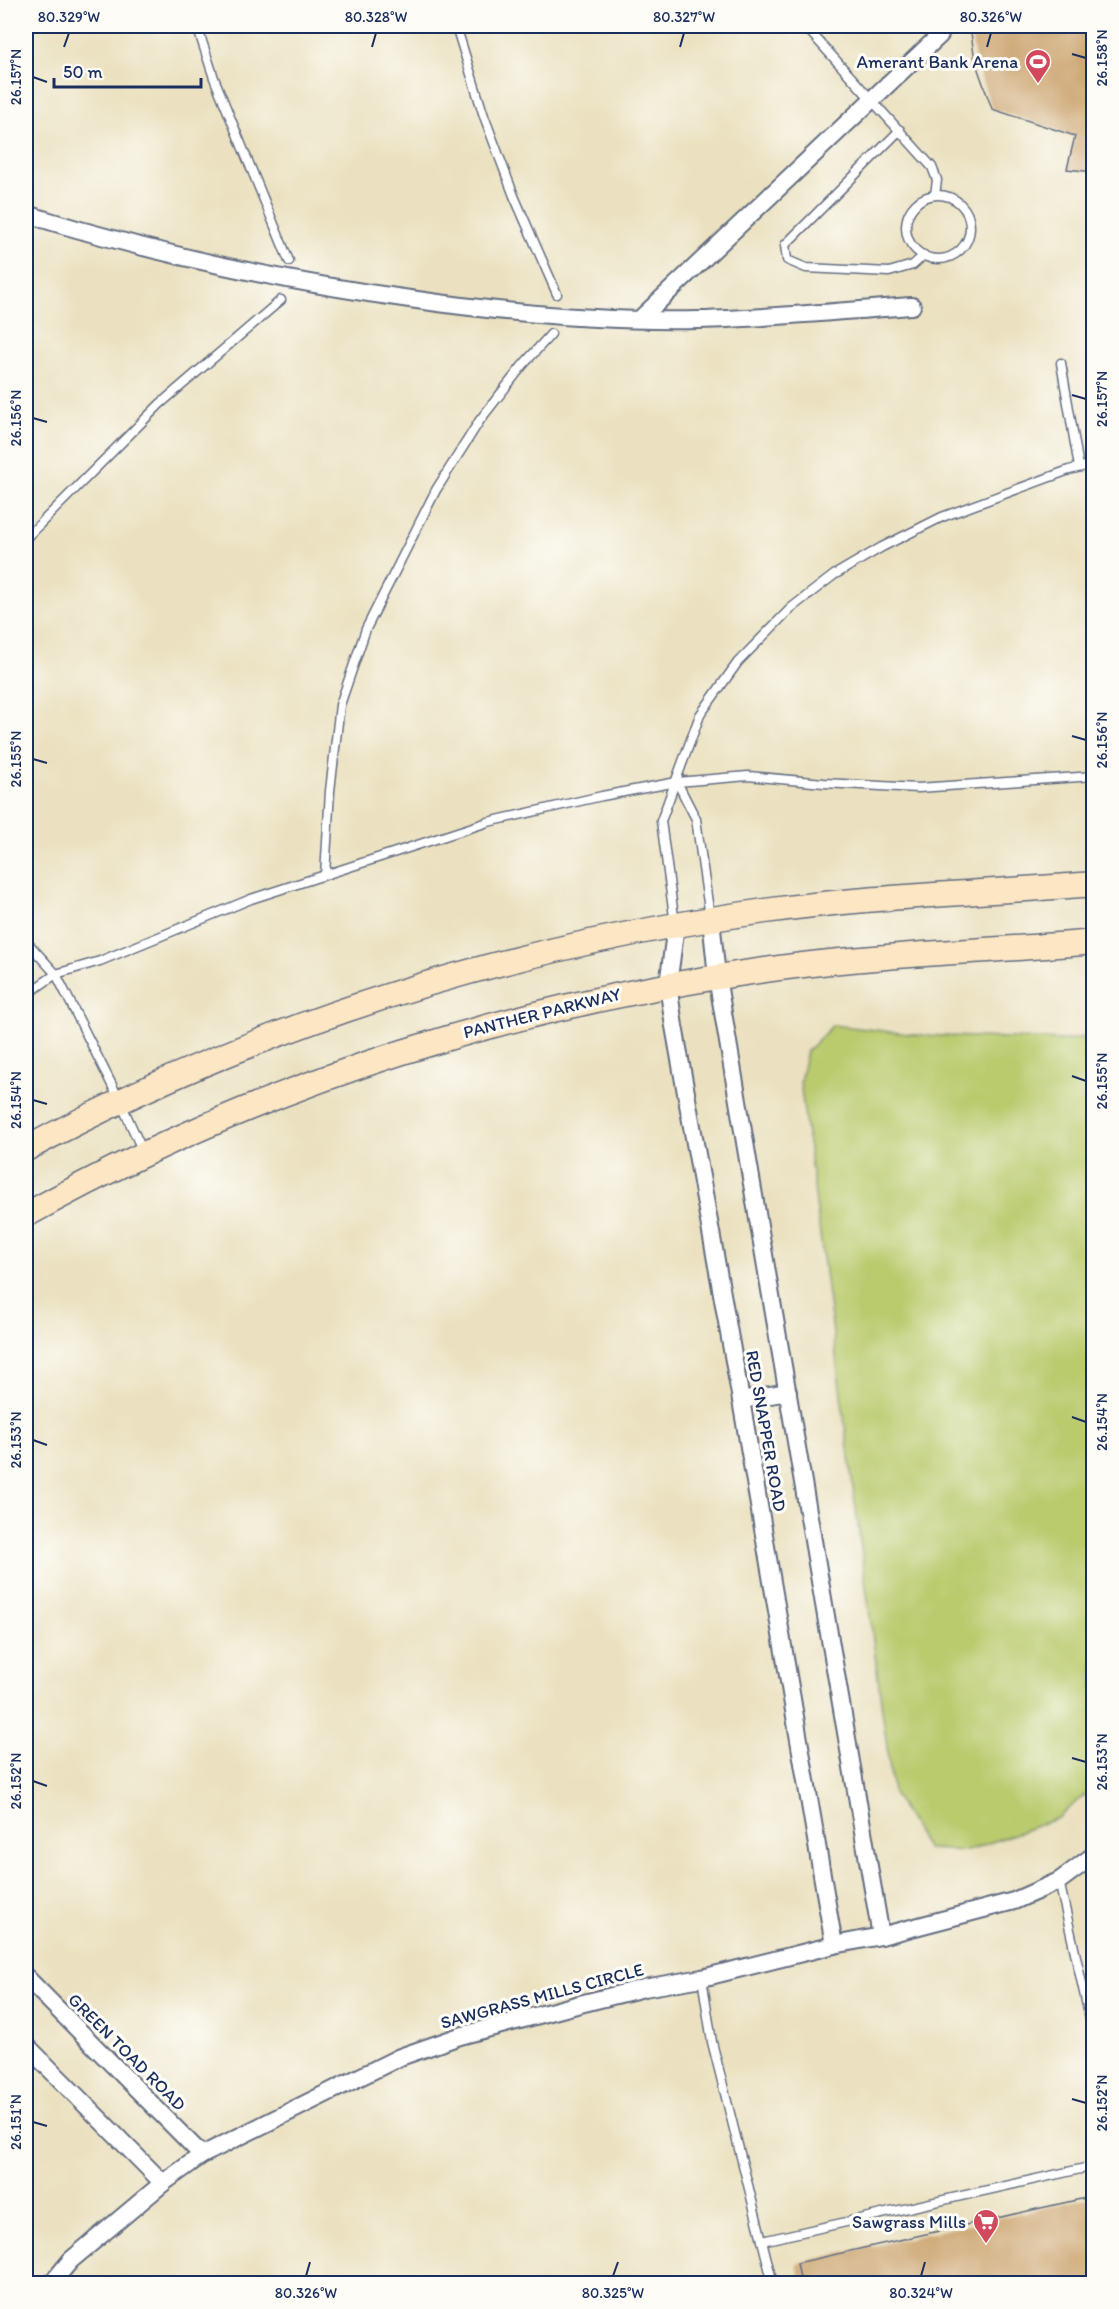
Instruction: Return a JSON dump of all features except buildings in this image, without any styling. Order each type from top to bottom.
[{"type":"main road","points":[[26,1149],[120,1101],[263,1039],[432,981],[564,947],[711,919],[844,903],[1094,884]]},
{"type":"main road","name":"PANTHER PARKWAY","points":[[26,1215],[144,1154],[239,1111],[361,1064],[530,1014],[668,985],[829,962],[1094,942]]},
{"type":"street","points":[[640,319],[940,35]]},
{"type":"street","points":[[26,214],[183,258],[303,284],[451,306],[567,317],[700,320],[912,306]]},
{"type":"street","name":"RED SNAPPER ROAD","points":[[711,919],[717,977],[881,1935]]},
{"type":"street","name":"RED SNAPPER ROAD","points":[[675,925],[668,985],[834,1945]]},
{"type":"street","points":[[741,1400],[788,1392]]},
{"type":"street","name":"SAWGRASS MILLS CIRCLE","points":[[51,2283],[71,2260],[163,2182],[202,2155],[400,2057],[460,2036],[580,2004],[644,1988],[702,1978],[1014,1901],[1059,1881],[1094,1855]]},
{"type":"street","name":"GREEN TOAD ROAD","points":[[26,1977],[202,2155]]},
{"type":"street","points":[[26,2045],[163,2182]]},
{"type":"lane","points":[[197,26],[214,78],[289,261]]},
{"type":"lane","points":[[456,26],[484,116],[514,196],[557,294]]},
{"type":"lane","points":[[805,26],[932,167],[937,180],[935,195]]},
{"type":"lane","points":[[900,130],[785,245],[787,260],[806,268],[889,272],[913,265],[924,255]]},
{"type":"lane","points":[[935,195],[947,196],[957,201],[970,220],[970,232],[966,243],[958,252],[948,257],[936,258],[924,255],[909,239],[906,227],[908,215],[914,206],[924,198],[935,195]]},
{"type":"lane","points":[[26,538],[152,411],[281,300]]},
{"type":"lane","points":[[325,875],[330,791],[340,705],[366,629],[401,557],[446,474],[480,420],[523,365],[551,334]]},
{"type":"lane","points":[[1061,363],[1078,467]]},
{"type":"lane","points":[[675,925],[662,821],[700,715],[738,662],[791,608],[834,575],[882,547],[942,517],[1078,467],[1094,464]]},
{"type":"lane","points":[[26,995],[56,975],[100,961],[250,899],[488,822],[544,808],[676,782],[748,776],[918,788],[1094,776]]},
{"type":"lane","points":[[676,782],[696,819],[711,919]]},
{"type":"lane","points":[[26,941],[56,975],[120,1101],[144,1154]]},
{"type":"lane","points":[[1059,1881],[1094,2037]]},
{"type":"lane","points":[[702,1978],[712,2042],[773,2283]]},
{"type":"lane","points":[[762,2241],[1094,2166]]},
{"type":"green space","points":[[833,1025],[917,1035],[1066,1040],[1093,1036],[1094,1116],[1090,1156],[1094,1170],[1093,1788],[1058,1818],[967,1851],[927,1849],[893,1793],[800,1081],[807,1051]]},
{"type":"place","name":"Amerant Bank Arena","points":[[1038,85]]},
{"type":"place","name":"Sawgrass Mills","points":[[986,2245]]}]
